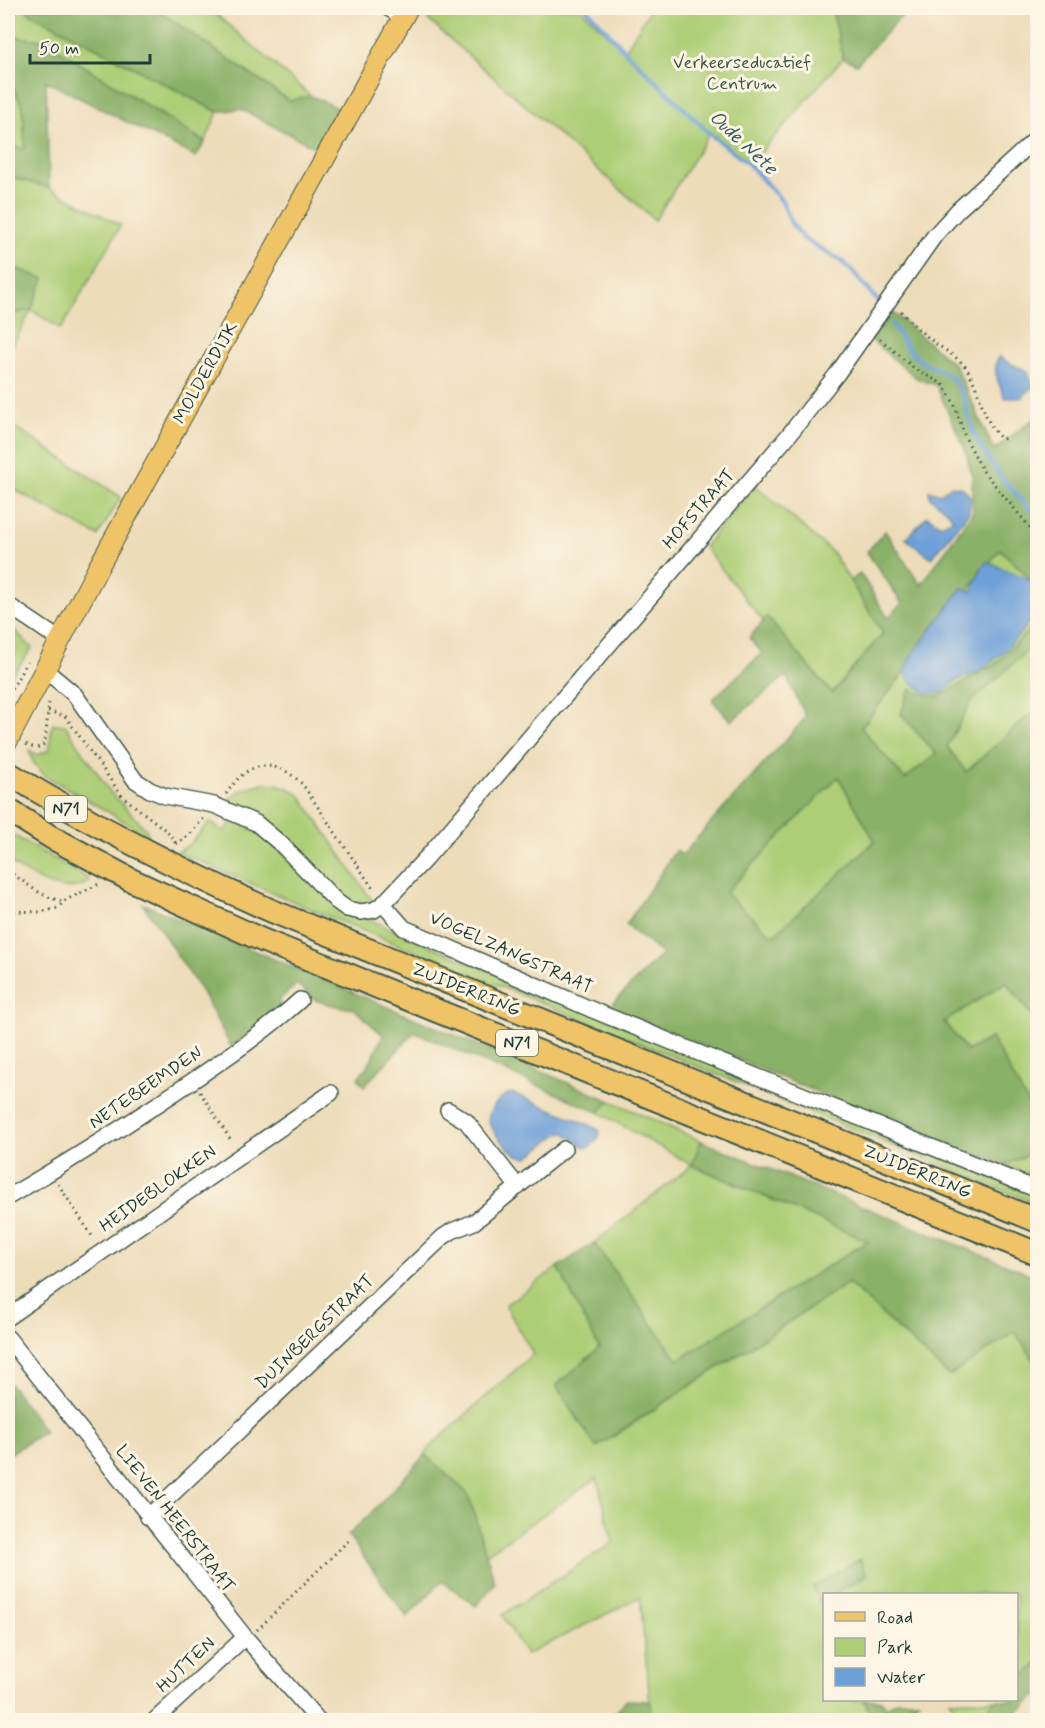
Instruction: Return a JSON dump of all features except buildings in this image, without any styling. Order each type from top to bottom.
[{"type":"highway","name":"ZUIDERRING","points":[[8,773],[126,842],[204,881],[272,911],[1038,1221]]},
{"type":"highway","name":"ZUIDERRING","points":[[8,810],[51,837],[131,880],[262,940],[1038,1254]]},
{"type":"main road","name":"MOLDERDIJK","points":[[9,737],[400,10]]},
{"type":"street","name":"HOFSTRAAT","points":[[383,904],[428,856],[788,436],[837,374],[935,235],[958,210],[1038,137]]},
{"type":"street","points":[[8,605],[60,640]]},
{"type":"street","points":[[44,669],[75,694],[135,780],[165,796],[214,805],[255,824],[281,844],[336,901],[347,909],[361,912],[374,910],[383,904]]},
{"type":"street","name":"VOGELZANGSTRAAT","points":[[383,904],[404,928],[595,1011],[1038,1190]]},
{"type":"street","name":"NETEBEEMDEN","points":[[8,1197],[93,1148],[269,1027],[300,1000]]},
{"type":"street","name":"HEIDEBLOKKEN","points":[[8,1317],[331,1093]]},
{"type":"street","points":[[448,1110],[466,1121],[518,1187]]},
{"type":"street","name":"DUINBERGSTRAAT","points":[[148,1517],[443,1238],[452,1231],[474,1222],[564,1149]]},
{"type":"street","name":"LIEVEN HEERSTRAAT","points":[[8,1338],[246,1639],[318,1720]]},
{"type":"street","name":"HUTTEN","points":[[154,1720],[246,1639]]},
{"type":"path","points":[[890,298],[922,333],[962,362],[969,372],[982,406],[998,435],[1002,439],[1007,438]]},
{"type":"path","points":[[868,329],[918,371],[943,384],[954,403],[965,437],[982,471],[1038,537]]},
{"type":"path","points":[[9,737],[33,748],[42,747],[46,738],[48,711]]},
{"type":"path","points":[[223,797],[247,771],[258,767],[282,768],[293,774],[303,785],[383,904]]},
{"type":"path","points":[[176,844],[190,834],[208,813]]},
{"type":"path","points":[[8,871],[44,896],[64,901]]},
{"type":"path","points":[[8,911],[41,912],[58,908],[64,901],[99,884]]},
{"type":"path","points":[[192,1081],[241,1155]]},
{"type":"path","points":[[51,1173],[103,1251]]},
{"type":"path","points":[[246,1639],[349,1540]]},
{"type":"green space","points":[[8,8],[28,8],[28,12],[218,112],[205,142],[43,40],[16,37],[8,43]]},
{"type":"green space","points":[[28,8],[154,8],[289,101],[311,96],[338,108],[316,148],[241,109],[218,112],[28,12]]},
{"type":"green space","points":[[154,8],[209,8],[311,96],[290,101]]},
{"type":"green space","name":"Verkeerseducatief Centrum","points":[[428,8],[580,8],[625,51],[651,8],[828,8],[833,13],[843,58],[750,165],[709,134],[655,220],[424,16]]},
{"type":"green space","points":[[828,8],[909,8],[857,64],[843,58],[833,13]]},
{"type":"green space","points":[[16,37],[43,40],[205,142],[196,157],[46,81],[49,188],[8,176],[8,145],[25,149],[23,107],[8,78],[8,43]]},
{"type":"green space","points":[[8,78],[23,107],[25,150],[8,145]]},
{"type":"green space","points":[[8,176],[49,188],[121,225],[61,329],[31,310],[8,355],[8,315],[14,314],[44,279],[8,265]]},
{"type":"green space","points":[[8,265],[44,279],[31,310],[8,315]]},
{"type":"green space","points":[[892,312],[955,365],[994,450],[1037,416],[1037,585],[1000,549],[861,728],[905,779],[936,754],[901,714],[910,689],[924,695],[939,697],[997,663],[1037,622],[1037,642],[971,702],[947,746],[966,772],[1037,708],[1037,1019],[1035,1020],[1006,982],[944,1022],[967,1051],[991,1038],[1037,1119],[1037,1150],[1005,1165],[903,1127],[609,1007],[662,954],[626,925],[676,850],[682,855],[806,717],[786,676],[731,721],[712,700],[762,653],[749,638],[767,617],[832,693],[883,633],[850,581],[860,573],[888,618],[902,603],[867,552],[885,531],[921,585],[973,512],[972,476],[966,452],[936,385],[918,379],[871,340]],"holes":[[[838,777],[875,841],[773,936],[725,893]]]},
{"type":"green space","points":[[8,423],[121,497],[98,536],[8,486]]},
{"type":"green space","points":[[755,485],[832,552],[883,633],[832,693],[767,618],[764,622],[704,547]]},
{"type":"green space","points":[[1000,549],[1037,585],[1037,622],[997,663],[939,697],[910,690],[901,714],[937,754],[905,779],[861,728]]},
{"type":"green space","points":[[8,623],[32,648],[11,677],[8,688]]},
{"type":"green space","points":[[1037,642],[1037,708],[965,773],[947,746],[971,702]]},
{"type":"green space","points":[[53,724],[65,725],[111,793],[149,835],[146,836],[44,775],[33,762],[29,750],[38,755],[49,750]]},
{"type":"green space","points":[[838,776],[875,841],[773,937],[724,894]]},
{"type":"green space","points":[[263,783],[283,786],[300,795],[373,902],[361,905],[351,904],[225,803],[241,790]]},
{"type":"green space","points":[[234,819],[256,832],[367,918],[1037,1196],[1037,1204],[332,918],[177,852],[190,844],[210,822],[224,832]]},
{"type":"green space","points":[[8,830],[11,834],[88,878],[88,882],[77,887],[56,887],[36,879],[8,861]]},
{"type":"green space","points":[[143,904],[611,1101],[598,1112],[415,1032],[364,1086],[358,1078],[372,1059],[383,1035],[354,1009],[315,1000],[297,984],[280,999],[280,1009],[231,1047],[202,992]]},
{"type":"green space","points":[[1006,982],[1035,1020],[1037,1019],[1037,1119],[991,1038],[967,1051],[943,1021]]},
{"type":"green space","points":[[611,1101],[701,1141],[692,1165],[598,1112]]},
{"type":"green space","points":[[701,1141],[1037,1277],[1037,1364],[1015,1332],[949,1376],[848,1283],[596,1447],[556,1386],[599,1348],[558,1267],[594,1243],[678,1360],[868,1241],[692,1165]]},
{"type":"green space","points":[[1037,1150],[1037,1178],[1005,1165]]},
{"type":"green space","points":[[692,1165],[868,1241],[678,1361],[594,1243]]},
{"type":"green space","points":[[558,1267],[599,1348],[597,1447],[848,1283],[949,1376],[1015,1332],[1037,1364],[1037,1664],[1018,1681],[1018,1593],[835,1593],[867,1575],[860,1559],[813,1587],[823,1611],[823,1701],[864,1701],[874,1720],[654,1720],[650,1701],[640,1597],[526,1655],[502,1615],[613,1543],[597,1478],[486,1554],[468,1494],[425,1455],[431,1446],[533,1354],[505,1305]]},
{"type":"green space","points":[[8,1381],[45,1431],[8,1455]]},
{"type":"green space","points":[[425,1455],[468,1494],[495,1583],[476,1606],[442,1581],[407,1617],[348,1535]]},
{"type":"green space","points":[[860,1559],[867,1575],[835,1593],[823,1593],[823,1611],[813,1587]]},
{"type":"green space","points":[[1037,1664],[1037,1696],[1008,1720],[972,1720],[995,1701],[1018,1701],[1018,1681]]},
{"type":"green space","points":[[627,1700],[650,1701],[654,1720],[607,1720]]},
{"type":"green space","points":[[864,1701],[882,1701],[887,1707],[896,1701],[919,1701],[897,1716],[898,1720],[874,1720]]},
{"type":"green space","points":[[950,1701],[995,1701],[972,1720],[963,1720]]},
{"type":"water","points":[[999,356],[1028,371],[1033,387],[1021,398],[1005,398],[996,372]]},
{"type":"water","points":[[951,486],[963,488],[971,497],[969,512],[932,558],[906,539],[927,516],[941,525],[953,519],[930,497],[929,490],[940,494]]},
{"type":"water","points":[[987,562],[1025,577],[1036,586],[1034,617],[1005,651],[980,671],[955,681],[942,693],[926,693],[910,681],[905,672],[911,656],[962,588],[972,592],[981,568]]},
{"type":"water","points":[[512,1093],[590,1125],[600,1131],[599,1137],[590,1147],[584,1147],[565,1133],[560,1133],[528,1157],[516,1154],[499,1138],[488,1119],[497,1103],[504,1096]]},
{"type":"waterway","name":"Oude Nete","points":[[586,8],[625,51],[709,133],[750,165],[782,201],[792,224],[804,239],[840,260],[877,300]]},
{"type":"waterway","name":"Oude Nete","points":[[892,324],[914,355],[924,363],[946,373],[957,384],[974,433],[986,456],[1010,488],[1038,517]]}]
